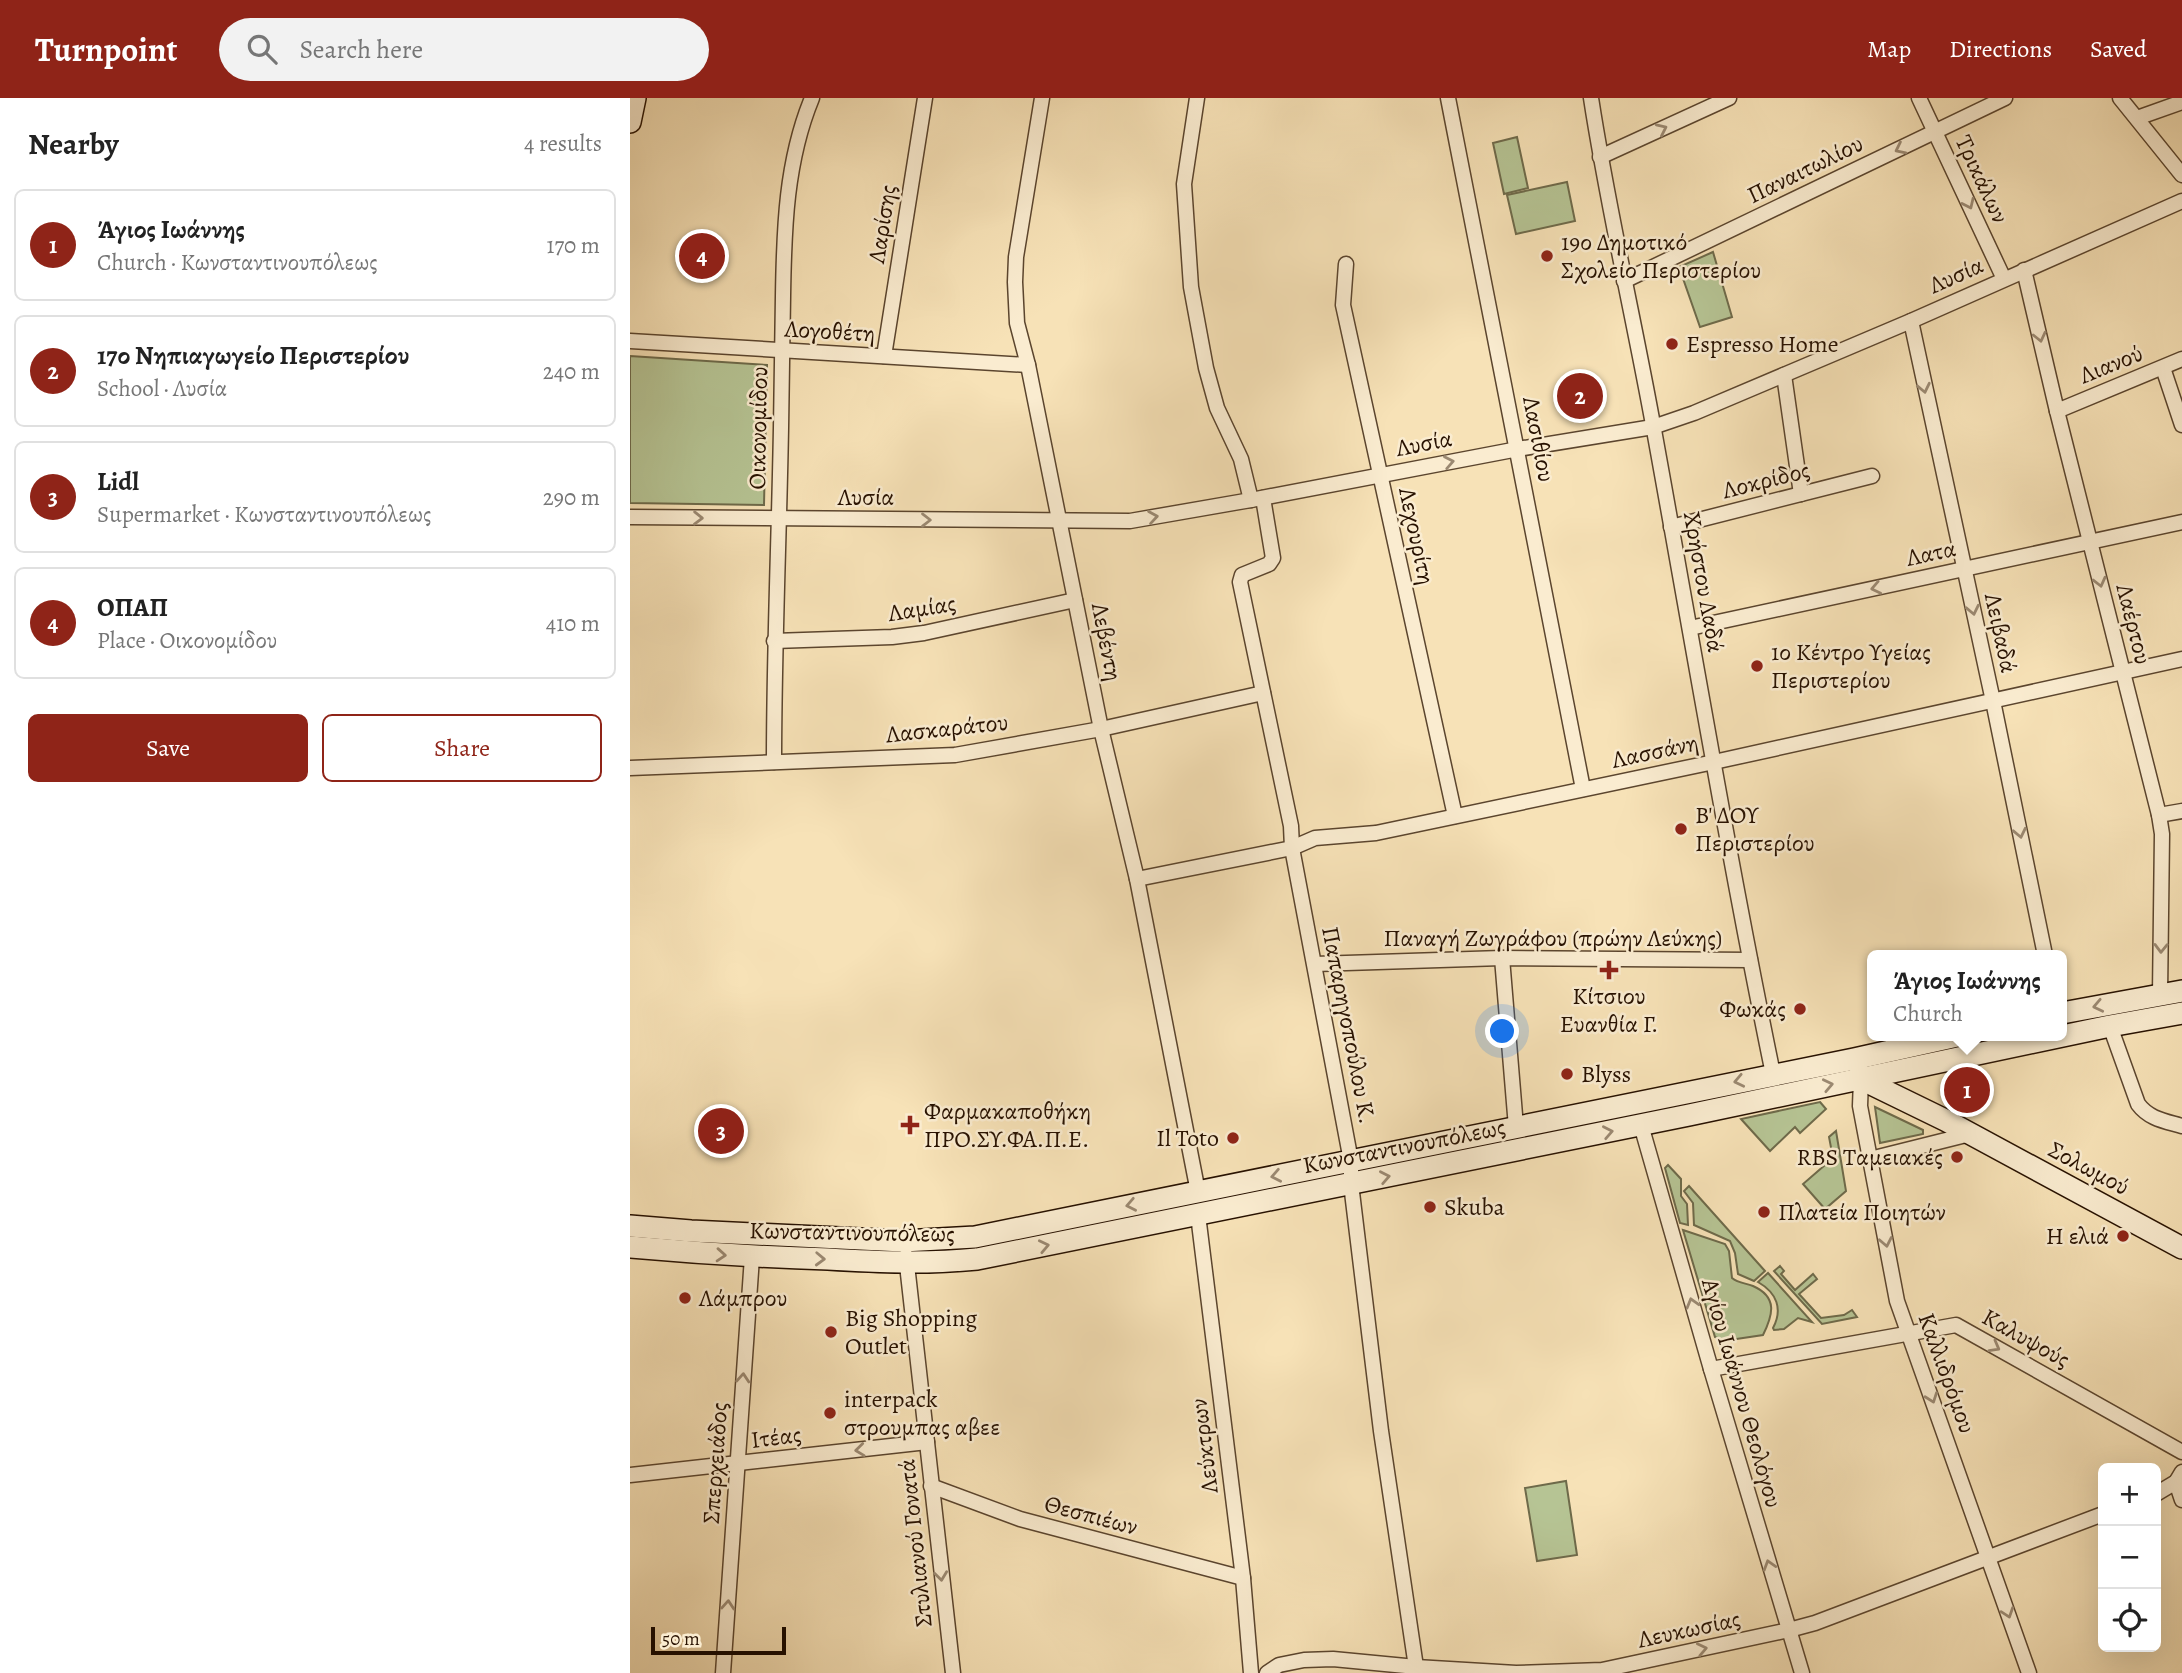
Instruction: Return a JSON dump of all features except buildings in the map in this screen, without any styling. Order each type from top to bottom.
[{"type":"main road","points":[[630,122],[635,98]]},
{"type":"main road","points":[[2067,1012],[2182,991]]},
{"type":"main road","name":"Κωνσταντινουπόλεως","points":[[2067,1033],[2182,1013]]},
{"type":"main road","name":"Κωνσταντινουπόλεως","points":[[630,1247],[907,1263],[977,1259],[1641,1125],[1858,1069],[1942,1041]]},
{"type":"main road","name":"Κωνσταντινουπόλεως","points":[[630,1226],[903,1241],[975,1237],[1773,1074],[1858,1069],[2022,1041]]},
{"type":"main road","name":"Σολωμού","points":[[1858,1069],[1970,1134],[2182,1248]]},
{"type":"street","name":"Οικονομίδου","points":[[774,762],[774,641],[784,222],[794,156],[802,121],[812,98]]},
{"type":"street","name":"Λαρίσης","points":[[884,356],[925,98]]},
{"type":"street","name":"Λεβέντη","points":[[1042,98],[1016,257],[1017,323],[1028,365],[1101,729],[1137,879],[1198,1192]]},
{"type":"street","name":"Παπαρηγοπούλου Κ.","points":[[1197,98],[1184,184],[1191,287],[1206,368],[1217,408],[1257,499],[1273,558],[1269,564],[1242,575],[1240,582],[1291,827],[1292,848],[1351,1161],[1351,1184],[1381,1431],[1416,1667]]},
{"type":"street","name":"Λασιθίου","points":[[1449,98],[1583,789]]},
{"type":"street","name":"Χρήστου Λαδά","points":[[1591,98],[1773,1074]]},
{"type":"street","points":[[1600,157],[1729,98]]},
{"type":"street","name":"Τρικάλων","points":[[1919,98],[2004,279]]},
{"type":"street","name":"Παναιτωλίου","points":[[1624,281],[2005,98]]},
{"type":"street","points":[[2120,98],[2182,175]]},
{"type":"street","points":[[2137,118],[2182,102]]},
{"type":"street","name":"Λυσία","points":[[630,517],[1130,521],[1518,449],[1653,427],[1694,413],[1911,321],[2182,201]]},
{"type":"street","name":"Λεχουρίτη","points":[[1346,264],[1343,305],[1455,816]]},
{"type":"street","name":"Λαέρτου","points":[[2024,270],[2159,814],[2162,834],[2160,994]]},
{"type":"street","name":"Λειβαδά","points":[[1911,321],[2044,950]]},
{"type":"street","name":"Λογοθέτη","points":[[630,341],[1028,365]]},
{"type":"street","name":"Λιανού","points":[[2057,411],[2182,359]]},
{"type":"street","points":[[2163,368],[2182,425]]},
{"type":"street","points":[[1784,374],[1801,494]]},
{"type":"street","name":"Λοκρίδος","points":[[1671,527],[1872,476]]},
{"type":"street","name":"Λατα","points":[[1690,628],[2182,522]]},
{"type":"street","name":"Λαμίας","points":[[774,641],[924,634],[1075,600]]},
{"type":"street","name":"Λασσάνη","points":[[1137,879],[1292,848],[1315,838],[1376,833],[1714,762],[2182,659]]},
{"type":"street","name":"Λασκαράτου","points":[[630,768],[955,755],[1101,729],[1263,692]]},
{"type":"street","points":[[2159,814],[2182,811]]},
{"type":"street","points":[[1502,958],[1516,1127]]},
{"type":"street","name":"Παναγή Ζωγράφου (πρώην Λεύκης)","points":[[1315,964],[1502,958],[1750,960]]},
{"type":"street","points":[[2110,1026],[2138,1104],[2145,1113],[2157,1119],[2182,1126]]},
{"type":"street","name":"Καλλιδρόμου","points":[[1858,1069],[1860,1106],[1896,1301],[1989,1558],[2024,1672]]},
{"type":"street","name":"Αγίου Ιωάννου Θεολόγου","points":[[1641,1125],[1802,1673]]},
{"type":"street","points":[[1870,1159],[1970,1134]]},
{"type":"street","name":"Λεύκτρων","points":[[1198,1215],[1243,1578],[1251,1673]]},
{"type":"street","name":"Στυλιανού Γονατά","points":[[903,1241],[953,1673]]},
{"type":"street","name":"Σπερχειάδος","points":[[723,1673],[752,1256]]},
{"type":"street","name":"Καλυψούς","points":[[1711,1369],[1956,1325],[2182,1452]]},
{"type":"street","name":"Ιτέας","points":[[630,1475],[928,1442]]},
{"type":"street","points":[[2161,1490],[2179,1477],[2182,1500]]},
{"type":"street","name":"Θεσπιέων","points":[[931,1486],[1020,1519],[1243,1578]]},
{"type":"street","name":"Λευκωσίας","points":[[1267,1673],[1279,1665],[1304,1660],[1354,1660],[1516,1673],[1602,1670],[1815,1623],[2098,1516]]},
{"type":"green space","points":[[1517,137],[1528,188],[1504,194],[1493,143]]},
{"type":"green space","points":[[1567,182],[1575,221],[1516,234],[1507,195]]},
{"type":"green space","points":[[1713,252],[1732,317],[1700,327],[1679,267]]},
{"type":"green space","points":[[630,356],[767,365],[764,505],[630,503]]},
{"type":"green space","points":[[1820,1102],[1826,1109],[1800,1133],[1795,1127],[1770,1151],[1741,1119]]},
{"type":"green space","points":[[1875,1107],[1923,1130],[1923,1134],[1880,1143]]},
{"type":"green space","points":[[1836,1131],[1846,1191],[1825,1209],[1803,1184],[1833,1158],[1829,1137]]},
{"type":"green space","points":[[1668,1165],[1681,1179],[1681,1196],[1687,1204],[1688,1225],[1680,1223],[1665,1168]]},
{"type":"green space","points":[[1689,1186],[1765,1271],[1754,1281],[1738,1274],[1730,1241],[1694,1225],[1693,1203],[1684,1191]]},
{"type":"green space","points":[[1683,1230],[1725,1244],[1729,1251],[1732,1278],[1767,1295],[1771,1314],[1763,1335],[1723,1341],[1715,1337]]},
{"type":"green space","points":[[1780,1266],[1784,1271],[1781,1274],[1795,1290],[1813,1274],[1817,1279],[1799,1294],[1821,1318],[1844,1315],[1852,1310],[1857,1317],[1822,1324],[1774,1271]]},
{"type":"green space","points":[[1768,1273],[1812,1322],[1798,1318],[1784,1329],[1774,1330],[1778,1308],[1774,1296],[1758,1282]]},
{"type":"green space","points":[[1566,1481],[1577,1555],[1537,1561],[1525,1488]]},
{"type":"place","name":"ΟΠΑΠ","points":[[702,256]]},
{"type":"place","name":"19ο Δημοτικό Σχολείο Περιστερίου","points":[[1547,256]]},
{"type":"place","name":"Espresso Home","points":[[1672,344]]},
{"type":"place","name":"17ο Νηπιαγωγείο Περιστερίου","points":[[1580,396]]},
{"type":"place","name":"1ο Κέντρο Υγείας Περιστερίου","points":[[1757,666]]},
{"type":"place","name":"Β' ΔΟΥ Περιστερίου","points":[[1681,829]]},
{"type":"place","name":"Κίτσιου Ευανθία Γ.","points":[[1609,970]]},
{"type":"place","name":"Φωκάς","points":[[1800,1009]]},
{"type":"place","name":"Blyss","points":[[1567,1074]]},
{"type":"place","name":"Άγιος Ιωάννης","points":[[1967,1090]]},
{"type":"place","name":"Φαρμακαποθήκη ΠΡΟ.ΣΥ.ΦΑ.Π.Ε.","points":[[910,1125]]},
{"type":"place","name":"Lidl","points":[[721,1131]]},
{"type":"place","name":"Il Toto","points":[[1233,1138]]},
{"type":"place","name":"RBS Ταμειακές","points":[[1957,1157]]},
{"type":"place","name":"Skuba","points":[[1430,1207]]},
{"type":"place","name":"Πλατεία Ποιητών","points":[[1764,1212]]},
{"type":"place","name":"Η ελιά","points":[[2123,1236]]},
{"type":"place","name":"Λάμπρου","points":[[685,1298]]},
{"type":"place","name":"Big Shopping Outlet","points":[[831,1332]]},
{"type":"place","name":"interpack στρουμπας αβεε","points":[[830,1413]]}]
